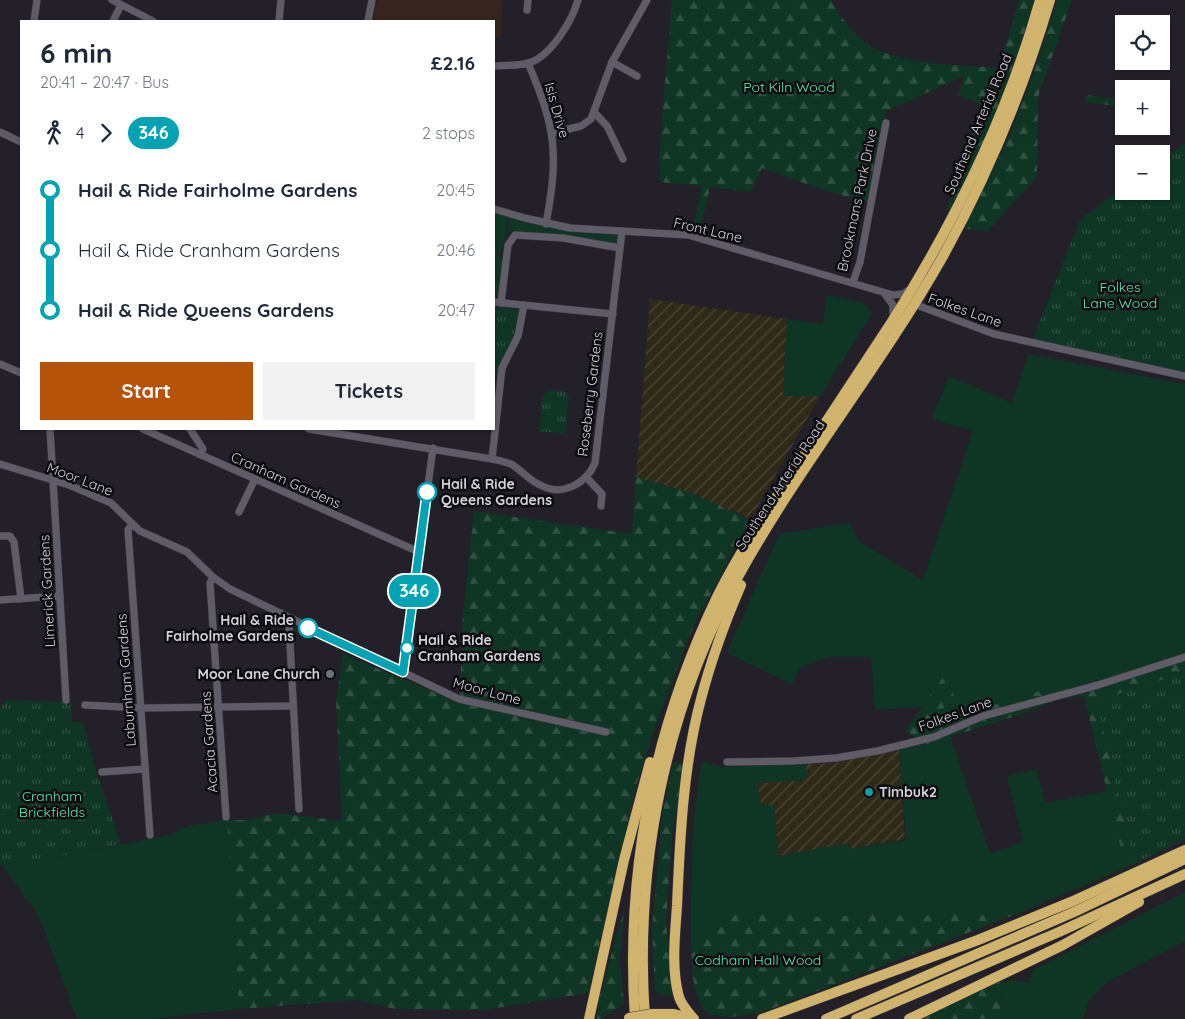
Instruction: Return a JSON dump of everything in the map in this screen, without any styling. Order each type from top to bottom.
[{"type":"highway","name":"Southend Arterial Road","points":[[630,1019],[635,904],[641,843],[650,791],[662,740],[679,689],[720,592],[760,522],[892,320],[950,222],[981,159],[1013,86],[1040,0]]},
{"type":"highway","name":"Southend Arterial Road","points":[[648,1016],[642,948],[650,844],[665,767],[687,692],[706,643],[740,574],[768,527],[914,304],[959,226],[994,157],[1030,67],[1050,0]]},
{"type":"highway","points":[[693,1019],[683,1006],[679,995],[676,947],[683,813],[689,756],[701,699],[718,644],[738,592],[768,527]]},
{"type":"highway","points":[[589,1019],[624,860],[643,785],[674,687],[695,638],[720,592]]},
{"type":"highway","points":[[762,1019],[978,940],[1072,902],[1185,850]]},
{"type":"highway","points":[[826,1019],[1083,908],[1185,859]]},
{"type":"highway","points":[[856,1019],[1068,928],[1185,874]]},
{"type":"highway","points":[[909,1019],[1063,945],[1131,908],[1173,880]]},
{"type":"highway","points":[[630,1019],[674,1014],[693,1019]]},
{"type":"street","points":[[34,20],[37,0]]},
{"type":"street","points":[[112,0],[151,20]]},
{"type":"street","points":[[279,20],[280,0]]},
{"type":"street","points":[[368,20],[372,0]]},
{"type":"street","points":[[526,10],[528,0]]},
{"type":"street","points":[[495,66],[528,63],[542,54],[558,39],[573,16],[578,0]]},
{"type":"street","points":[[553,133],[582,126],[591,119],[612,62],[647,0]]},
{"type":"street","points":[[114,20],[121,5]]},
{"type":"street","points":[[612,62],[637,76]]},
{"type":"street","name":"Isis Drive","points":[[528,63],[542,96],[553,133],[555,167],[546,224]]},
{"type":"street","points":[[594,112],[607,126],[623,159]]},
{"type":"street","name":"Brookmans Park Drive","points":[[853,282],[860,262],[886,123]]},
{"type":"street","points":[[0,132],[20,142]]},
{"type":"street","name":"Front Lane","points":[[495,208],[546,224],[584,230],[688,235],[896,295],[903,294],[916,282]]},
{"type":"street","name":"Roseberry Gardens","points":[[316,430],[492,459],[510,464],[538,484],[552,489],[570,487],[586,477],[595,463],[622,231]]},
{"type":"street","points":[[613,314],[497,303],[508,245],[515,235],[563,238],[620,248]]},
{"type":"street","points":[[884,292],[893,305],[892,320]]},
{"type":"street","name":"Folkes Lane","points":[[914,304],[994,334],[1185,376]]},
{"type":"street","points":[[495,413],[497,382],[505,359],[521,327],[524,305]]},
{"type":"street","points":[[0,364],[20,374]]},
{"type":"street","name":"Limerick Gardens","points":[[50,430],[66,700]]},
{"type":"street","name":"Cranham Gardens","points":[[145,430],[419,552]]},
{"type":"street","points":[[191,430],[203,449],[201,455]]},
{"type":"street","points":[[492,459],[494,430]]},
{"type":"street","points":[[403,672],[433,448]]},
{"type":"street","name":"Moor Lane","points":[[0,464],[53,481],[111,503],[132,524],[149,536],[187,552],[213,577],[230,589],[459,699],[606,732]]},
{"type":"street","points":[[586,477],[602,494],[601,506]]},
{"type":"street","points":[[239,512],[255,479]]},
{"type":"street","name":"Laburnham Gardens","points":[[132,524],[128,530],[150,834]]},
{"type":"street","points":[[0,536],[10,536],[14,542],[21,599]]},
{"type":"street","name":"Acacia Gardens","points":[[213,577],[210,582],[226,817]]},
{"type":"street","points":[[0,600],[60,596]]},
{"type":"street","points":[[291,618],[289,625],[299,809]]},
{"type":"street","name":"Folkes Lane","points":[[727,762],[836,758],[876,752],[934,737],[983,716],[1098,685],[1185,657]]},
{"type":"street","points":[[85,705],[141,708],[293,706]]},
{"type":"street","points":[[102,772],[145,770]]},
{"type":"shaded area","points":[[377,0],[503,0],[500,37],[495,37],[495,20],[372,20]]},
{"type":"shaded area","points":[[650,299],[787,319],[783,395],[820,396],[750,520],[739,513],[636,477]]},
{"type":"shaded area","points":[[899,749],[905,839],[849,849],[849,843],[778,856],[774,805],[761,805],[757,783],[806,780],[806,764],[834,763]]},
{"type":"green space","name":"Pot Kiln Wood","points":[[672,0],[830,0],[856,35],[880,51],[931,63],[999,68],[1019,0],[1034,0],[1008,81],[953,212],[946,210],[970,146],[973,131],[990,112],[989,108],[958,95],[964,76],[887,111],[870,202],[829,192],[762,168],[750,192],[710,187],[699,235],[692,233],[702,186],[660,182],[659,156]]},
{"type":"green space","points":[[1057,0],[1072,0],[1038,97],[1037,176],[988,231],[964,229],[1010,135],[1035,69]]},
{"type":"green space","points":[[1087,95],[1115,100],[1115,106],[1084,102]]},
{"type":"green space","name":"Folkes Lane Wood","points":[[1185,143],[1185,376],[1031,344],[1080,220],[1115,193],[1115,200],[1170,200],[1170,154]]},
{"type":"green space","points":[[495,211],[507,216],[508,219],[504,244],[500,253],[495,253]]},
{"type":"green space","points":[[510,216],[616,233],[618,238],[615,243],[612,243],[547,233],[507,233]]},
{"type":"green space","points":[[495,255],[500,255],[502,264],[498,295],[495,298]]},
{"type":"green space","points":[[827,295],[864,303],[872,314],[820,396],[783,396],[787,319],[823,324]]},
{"type":"green space","points":[[495,307],[520,310],[518,329],[495,377]]},
{"type":"green space","points":[[1028,354],[1185,384],[1185,651],[1101,681],[1030,693],[984,708],[948,724],[926,730],[936,716],[944,677],[922,707],[875,710],[871,657],[830,657],[800,667],[792,684],[727,653],[779,534],[849,523],[860,542],[923,580],[973,431],[932,419],[949,376],[1012,403]]},
{"type":"green space","points":[[551,390],[566,392],[569,397],[565,434],[539,431],[542,399],[545,393]]},
{"type":"green space","points":[[636,477],[692,493],[750,520],[692,630],[655,727],[637,783],[588,993],[483,1010],[396,1009],[357,1000],[239,1009],[227,820],[246,820],[277,813],[342,821],[336,700],[343,654],[460,703],[462,625],[474,511],[632,534]]},
{"type":"green space","points":[[1185,651],[1185,839],[1134,864],[1131,850],[1122,853],[1084,696],[1060,699],[1022,714],[927,744],[905,731],[944,676],[954,695],[927,729],[948,724],[984,708],[1030,693],[1101,681]]},
{"type":"green space","points":[[1185,672],[1185,839],[1134,864],[1097,701]]},
{"type":"green space","name":"Cranham Brickfields","points":[[7,700],[71,702],[72,722],[83,722],[96,771],[121,844],[4,868],[0,863],[0,707]]},
{"type":"green space","points":[[950,736],[990,853],[1023,842],[1007,776],[1037,769],[1045,803],[1107,791],[1122,852],[1131,849],[1134,864],[1017,914],[980,915],[950,910],[923,917],[872,913],[825,918],[757,910],[739,912],[728,920],[706,926],[691,945],[693,830],[702,761],[723,767],[806,764],[806,780],[757,783],[761,805],[774,805],[778,856],[849,843],[849,849],[906,840],[899,749],[927,744]]},
{"type":"green space","points":[[673,762],[684,764],[672,837],[666,923],[674,995],[665,996],[655,992],[652,929],[661,822]]},
{"type":"green space","points":[[227,820],[239,1009],[150,1019],[77,1019],[39,916],[4,868],[170,835],[189,826]]},
{"type":"green space","points":[[1185,892],[1185,941],[1107,982],[1089,1000],[1083,1019],[1001,1019],[1000,982],[1013,980],[1029,983],[1033,970]]},
{"type":"green space","points":[[624,909],[620,961],[624,1004],[601,1019],[597,1019],[599,999]]},
{"type":"green space","name":"Codham Hall Wood","points":[[757,910],[825,918],[872,913],[923,917],[950,910],[980,915],[1017,914],[760,1013],[732,1017],[710,1015],[699,1004],[693,978],[691,945],[706,926],[728,920],[739,912]]},
{"type":"green space","points":[[1000,982],[1001,1019],[920,1019]]},
{"type":"bus line","name":"346","points":[[308,628],[403,672],[427,492]]},
{"type":"place","name":"Hail & Ride Queens Gardens","points":[[427,492]]},
{"type":"place","name":"Hail & Ride Fairholme Gardens","points":[[308,628]]},
{"type":"place","name":"Hail & Ride Cranham Gardens","points":[[407,648]]},
{"type":"place","name":"Moor Lane Church","points":[[330,674]]},
{"type":"place","name":"Timbuk2","points":[[869,792]]}]
